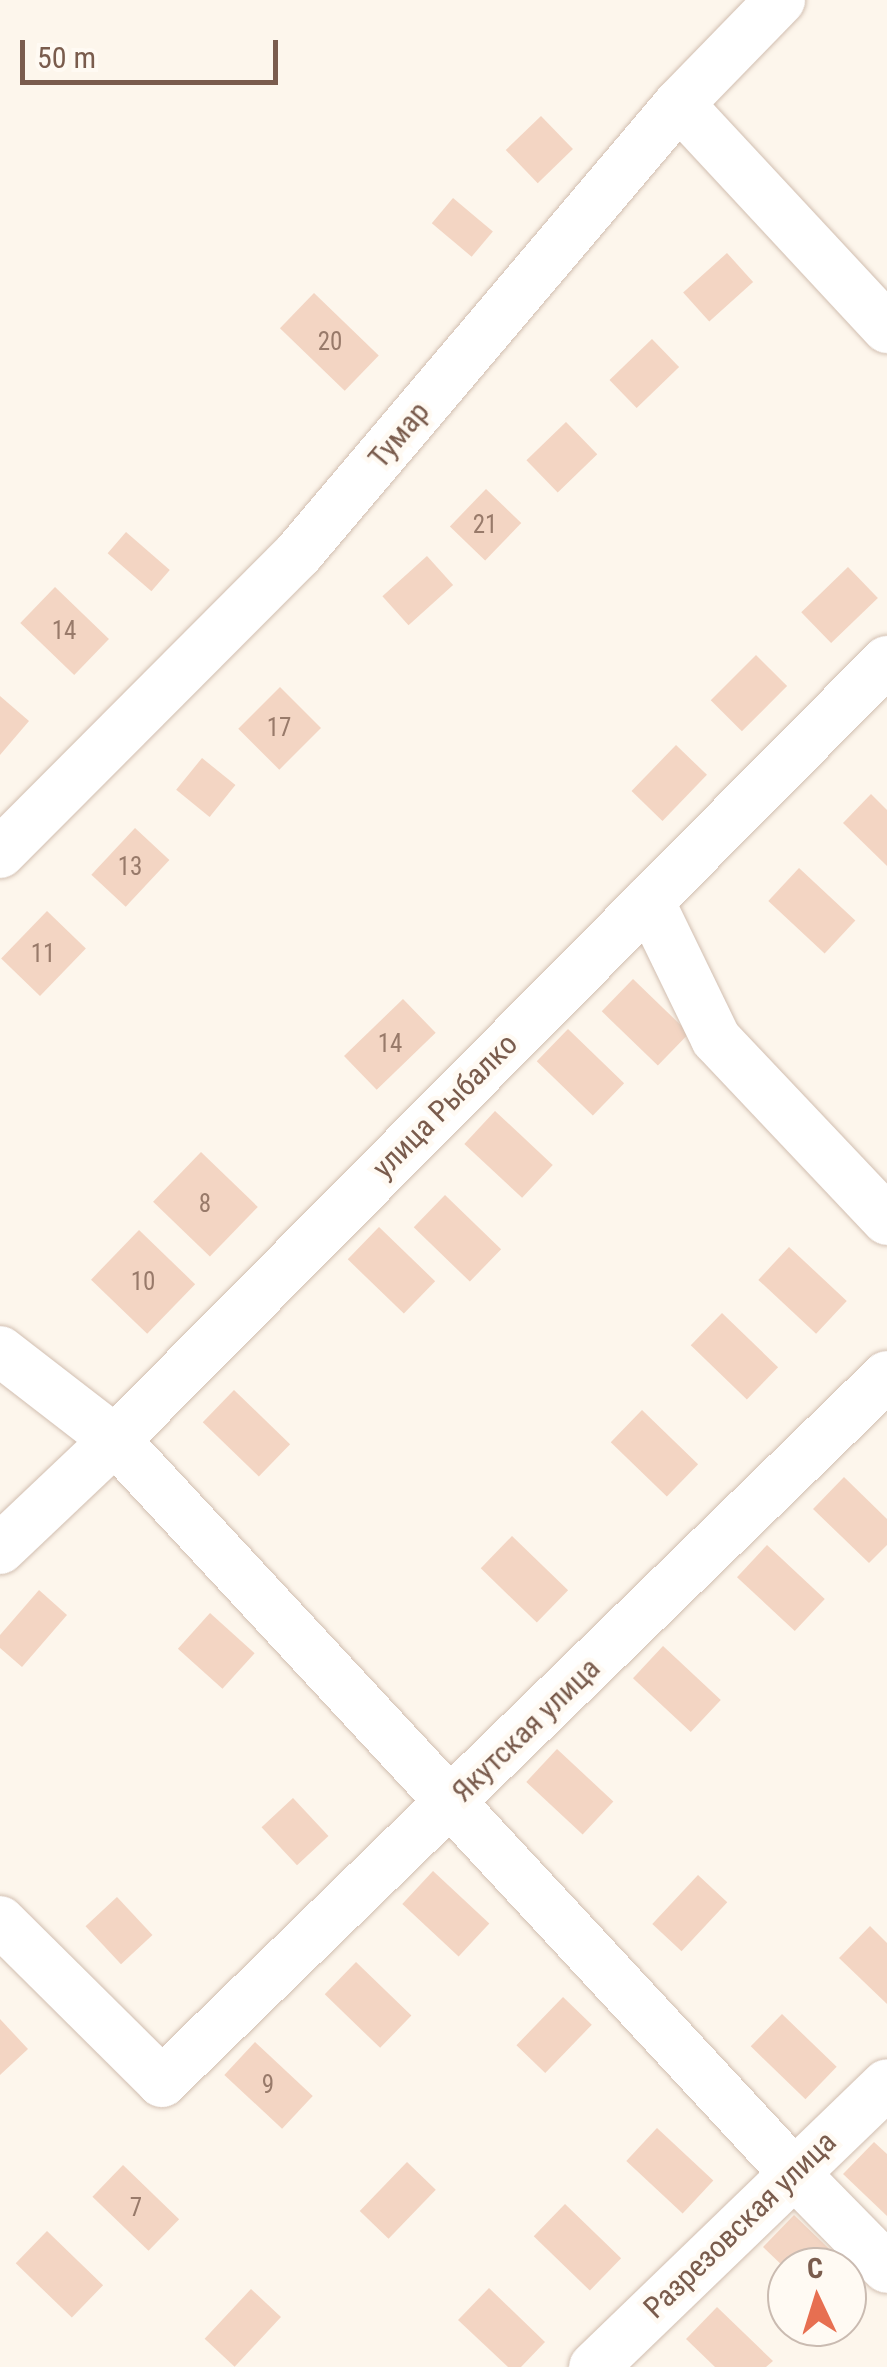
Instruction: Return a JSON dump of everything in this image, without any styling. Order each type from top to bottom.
[{"type":"street","name":"Тумар","points":[[0,853],[298,554],[679,104],[780,0]]},
{"type":"street","points":[[679,104],[887,328]]},
{"type":"street","name":"улица Рыбалко","points":[[0,1548],[115,1440],[887,661]]},
{"type":"street","points":[[648,901],[716,1039],[887,1220]]},
{"type":"street","points":[[0,1351],[115,1440],[792,2172],[887,2268]]},
{"type":"street","name":"Якутская улица","points":[[0,1920],[162,2082],[887,1376]]},
{"type":"street","name":"Разрезовская улица","points":[[594,2367],[887,2084]]},
{"type":"building","points":[[541,116],[573,149],[538,183],[506,150]]},
{"type":"building","points":[[453,198],[493,231],[472,257],[432,223]]},
{"type":"building","points":[[727,253],[753,282],[709,321],[683,292]]},
{"type":"building","points":[[314,293],[379,356],[345,391],[280,328]]},
{"type":"building","points":[[652,339],[679,367],[637,408],[610,380]]},
{"type":"building","points":[[566,422],[597,454],[558,493],[526,460]]},
{"type":"building","points":[[486,489],[521,523],[485,560],[450,526]]},
{"type":"building","points":[[126,532],[170,570],[151,591],[108,553]]},
{"type":"building","points":[[427,556],[453,585],[409,625],[382,596]]},
{"type":"building","points":[[848,567],[878,598],[831,643],[801,612]]},
{"type":"building","points":[[55,587],[109,639],[74,675],[20,623]]},
{"type":"building","points":[[756,655],[787,686],[742,731],[711,700]]},
{"type":"building","points":[[280,687],[321,728],[279,770],[238,729]]},
{"type":"building","points":[[0,696],[29,721],[0,755]]},
{"type":"building","points":[[676,745],[707,775],[662,821],[632,791]]},
{"type":"building","points":[[202,758],[235,785],[210,817],[176,790]]},
{"type":"building","points":[[871,794],[887,810],[887,866],[843,823]]},
{"type":"building","points":[[135,828],[169,860],[126,907],[91,875]]},
{"type":"building","points":[[799,868],[855,921],[825,953],[768,901]]},
{"type":"building","points":[[47,911],[86,949],[40,996],[1,958]]},
{"type":"building","points":[[633,979],[689,1033],[658,1066],[602,1011]]},
{"type":"building","points":[[403,999],[436,1033],[377,1090],[344,1056]]},
{"type":"building","points":[[568,1029],[624,1083],[593,1116],[537,1061]]},
{"type":"building","points":[[495,1111],[553,1165],[522,1198],[464,1144]]},
{"type":"building","points":[[201,1152],[258,1207],[210,1257],[153,1202]]},
{"type":"building","points":[[445,1195],[501,1249],[470,1282],[414,1227]]},
{"type":"building","points":[[379,1227],[435,1281],[404,1314],[348,1259]]},
{"type":"building","points":[[139,1230],[195,1284],[147,1334],[91,1280]]},
{"type":"building","points":[[789,1247],[847,1301],[816,1334],[758,1280]]},
{"type":"building","points":[[722,1313],[778,1367],[747,1400],[691,1345]]},
{"type":"building","points":[[234,1390],[290,1444],[259,1477],[203,1422]]},
{"type":"building","points":[[642,1410],[698,1464],[667,1497],[611,1442]]},
{"type":"building","points":[[844,1477],[887,1519],[887,1545],[869,1563],[813,1509]]},
{"type":"building","points":[[512,1536],[568,1590],[537,1623],[481,1568]]},
{"type":"building","points":[[767,1545],[825,1599],[795,1631],[737,1577]]},
{"type":"building","points":[[39,1590],[67,1615],[22,1667],[0,1648],[0,1635]]},
{"type":"building","points":[[210,1613],[255,1653],[222,1689],[178,1649]]},
{"type":"building","points":[[663,1646],[721,1700],[691,1732],[633,1678]]},
{"type":"building","points":[[557,1749],[613,1802],[583,1834],[526,1782]]},
{"type":"building","points":[[293,1798],[328,1836],[297,1865],[262,1827]]},
{"type":"building","points":[[433,1871],[489,1924],[459,1956],[402,1904]]},
{"type":"building","points":[[698,1875],[727,1902],[682,1951],[652,1924]]},
{"type":"building","points":[[117,1897],[152,1935],[121,1964],[86,1926]]},
{"type":"building","points":[[870,1926],[887,1943],[887,2004],[839,1958]]},
{"type":"building","points":[[356,1962],[411,2015],[380,2048],[325,1994]]},
{"type":"building","points":[[563,1997],[592,2025],[545,2073],[516,2045]]},
{"type":"building","points":[[782,2014],[837,2067],[805,2099],[751,2046]]},
{"type":"building","points":[[0,2019],[28,2049],[0,2075]]},
{"type":"building","points":[[255,2042],[313,2096],[282,2129],[224,2075]]},
{"type":"building","points":[[657,2128],[713,2181],[683,2213],[626,2161]]},
{"type":"building","points":[[874,2142],[887,2154],[887,2216],[843,2174]]},
{"type":"building","points":[[407,2162],[436,2190],[389,2239],[360,2211]]},
{"type":"building","points":[[123,2165],[179,2219],[149,2251],[92,2197]]},
{"type":"building","points":[[565,2204],[621,2258],[590,2291],[534,2236]]},
{"type":"building","points":[[794,2215],[827,2247],[767,2247],[767,2251],[763,2247]]},
{"type":"building","points":[[47,2231],[103,2285],[72,2318],[16,2263]]},
{"type":"building","points":[[489,2288],[545,2342],[521,2367],[508,2367],[458,2320]]},
{"type":"building","points":[[251,2289],[281,2317],[235,2367],[205,2339]]},
{"type":"building","points":[[717,2307],[773,2361],[766,2367],[715,2367],[686,2339]]}]
